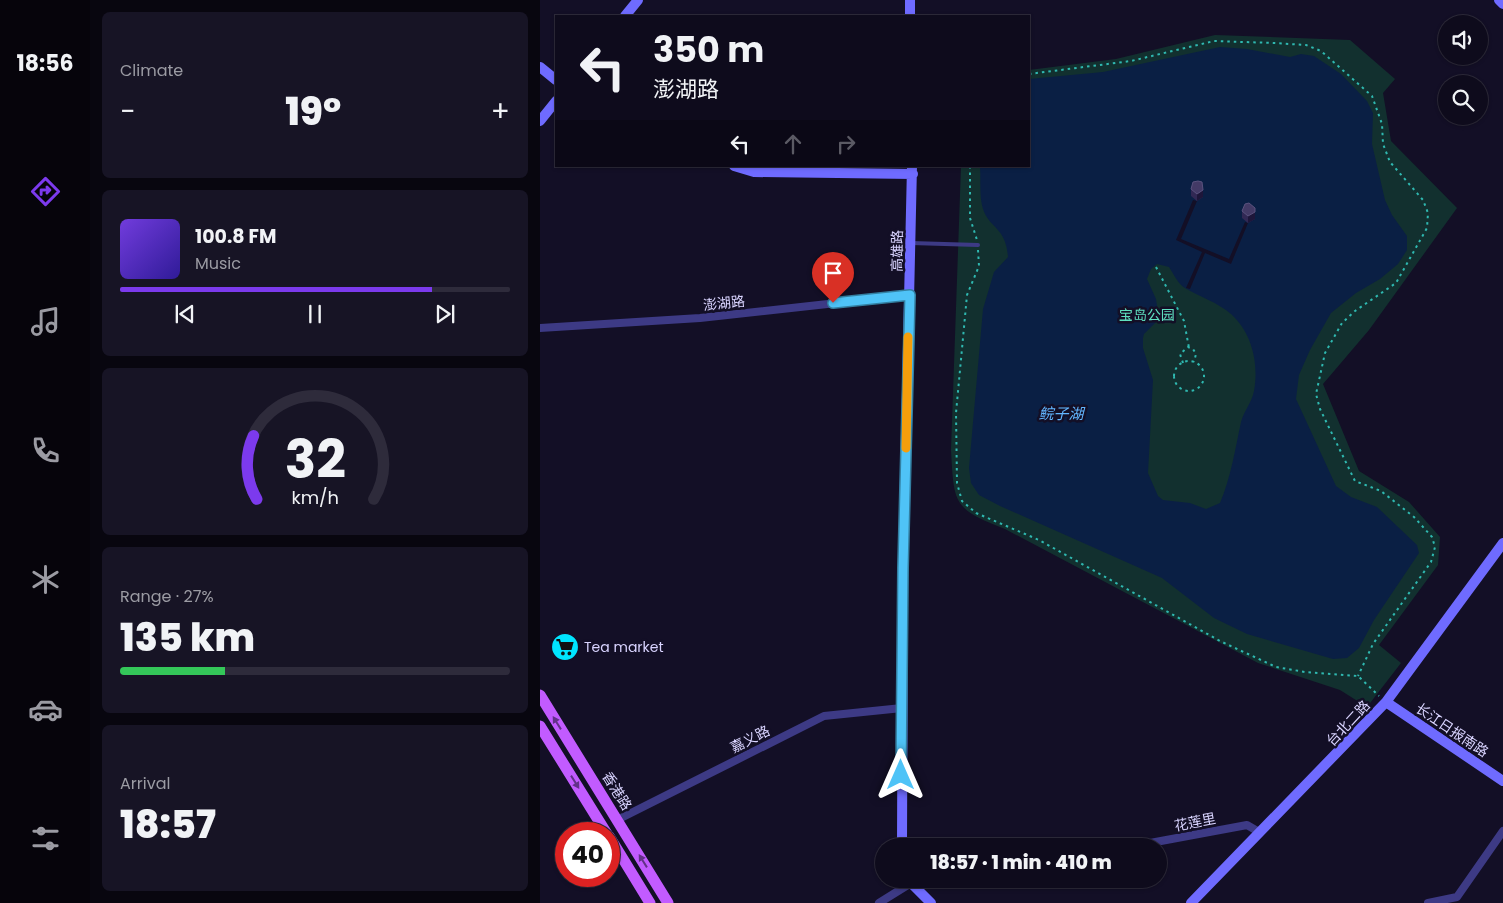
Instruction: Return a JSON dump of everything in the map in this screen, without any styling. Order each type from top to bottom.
[{"type":"main road","name":"香港路","points":[[540,695],[668,903]]},
{"type":"main road","points":[[540,726],[600,822]]},
{"type":"main road","points":[[620,854],[650,903]]},
{"type":"street","points":[[626,15],[638,0]]},
{"type":"street","points":[[910,0],[910,15]]},
{"type":"street","points":[[1499,0],[1503,4]]},
{"type":"street","points":[[540,67],[555,79]]},
{"type":"street","points":[[540,121],[555,103]]},
{"type":"street","points":[[737,167],[754,172],[912,170]]},
{"type":"street","name":"高雄路","points":[[902,838],[902,708],[912,170]]},
{"type":"street","name":"澎湖路","points":[[540,328],[700,318],[910,295]]},
{"type":"street","name":"台北二路","points":[[1191,903],[1258,832],[1328,764],[1386,702],[1503,543]]},
{"type":"street","name":"长江日报南路","points":[[1386,702],[1503,781]]},
{"type":"street","name":"嘉义路","points":[[617,820],[824,716],[902,708]]},
{"type":"street","name":"花莲里","points":[[1167,840],[1247,825],[1258,832]]},
{"type":"street","points":[[1428,903],[1457,897],[1503,832]]},
{"type":"street","points":[[879,903],[900,888]]},
{"type":"street","points":[[917,888],[931,903]]},
{"type":"lane","points":[[911,243],[978,245]]},
{"type":"path","points":[[1030,74],[1130,61],[1214,41],[1282,43],[1306,45],[1321,51],[1372,96],[1382,124],[1383,144],[1390,162],[1423,200],[1428,213],[1427,228],[1396,283],[1355,310],[1342,323],[1325,353],[1316,394],[1320,409],[1355,481],[1381,492],[1414,517],[1432,536],[1435,547],[1431,562],[1373,644],[1358,676]]},
{"type":"path","points":[[970,167],[970,218],[977,233],[979,266],[967,294],[956,413],[957,484],[962,501],[976,514],[1039,540],[1157,608],[1220,641],[1276,667],[1305,672],[1358,676],[1386,702]]},
{"type":"path","points":[[1156,268],[1184,321],[1189,348],[1196,354],[1194,362]]},
{"type":"path","points":[[1183,363],[1180,354],[1183,349],[1189,348]]},
{"type":"path","points":[[1194,362],[1202,369],[1204,378],[1200,387],[1191,391],[1182,389],[1175,378],[1177,369],[1183,363],[1194,362]]},
{"type":"green space","name":"鲩子湖","points":[[1215,35],[1350,40],[1395,79],[1383,93],[1391,141],[1457,208],[1369,330],[1323,384],[1359,471],[1409,502],[1440,537],[1438,565],[1379,645],[1401,663],[1367,707],[1340,690],[1258,663],[1005,529],[975,516],[960,502],[956,493],[953,482],[951,450],[961,167],[1030,167],[1030,70],[1116,59]]},
{"type":"water","name":"鲩子湖","points":[[1220,47],[1247,49],[1290,57],[1301,54],[1314,56],[1341,74],[1367,101],[1373,113],[1372,144],[1385,200],[1392,215],[1407,236],[1407,250],[1398,264],[1380,279],[1356,293],[1331,313],[1310,350],[1299,375],[1296,399],[1336,486],[1351,497],[1377,507],[1417,545],[1419,553],[1374,620],[1359,648],[1347,658],[1333,659],[1247,634],[1214,618],[1162,578],[1000,506],[979,495],[971,483],[969,468],[983,309],[994,272],[1008,257],[1007,247],[1001,234],[989,220],[983,209],[980,167],[1030,167],[1030,79],[1103,72]],"holes":[[[1157,264],[1169,267],[1182,286],[1231,314],[1249,339],[1254,359],[1254,391],[1241,422],[1227,483],[1220,503],[1206,509],[1190,503],[1163,500],[1158,496],[1148,473],[1153,380],[1143,348],[1143,338],[1144,334],[1159,319],[1156,299],[1147,279],[1151,269]]]},
{"type":"pier","points":[[1193,200],[1197,201],[1181,239],[1229,259],[1245,222],[1248,223],[1231,264],[1205,253],[1190,289],[1186,288],[1202,252],[1176,240]]},
{"type":"building","points":[[1193,182],[1202,182],[1203,190],[1197,194],[1191,189]]},
{"type":"building","points":[[1249,203],[1255,208],[1255,212],[1248,216],[1242,211],[1245,204]]},
{"type":"slow traffic","points":[[906,448],[908,337]]},
{"type":"place","name":"Tea market","points":[[565,647]]},
{"type":"route","points":[[833,303],[910,295],[903,568],[901,775]]},
{"type":"park label","name":"宝岛公园","points":[[1147,315]]}]
